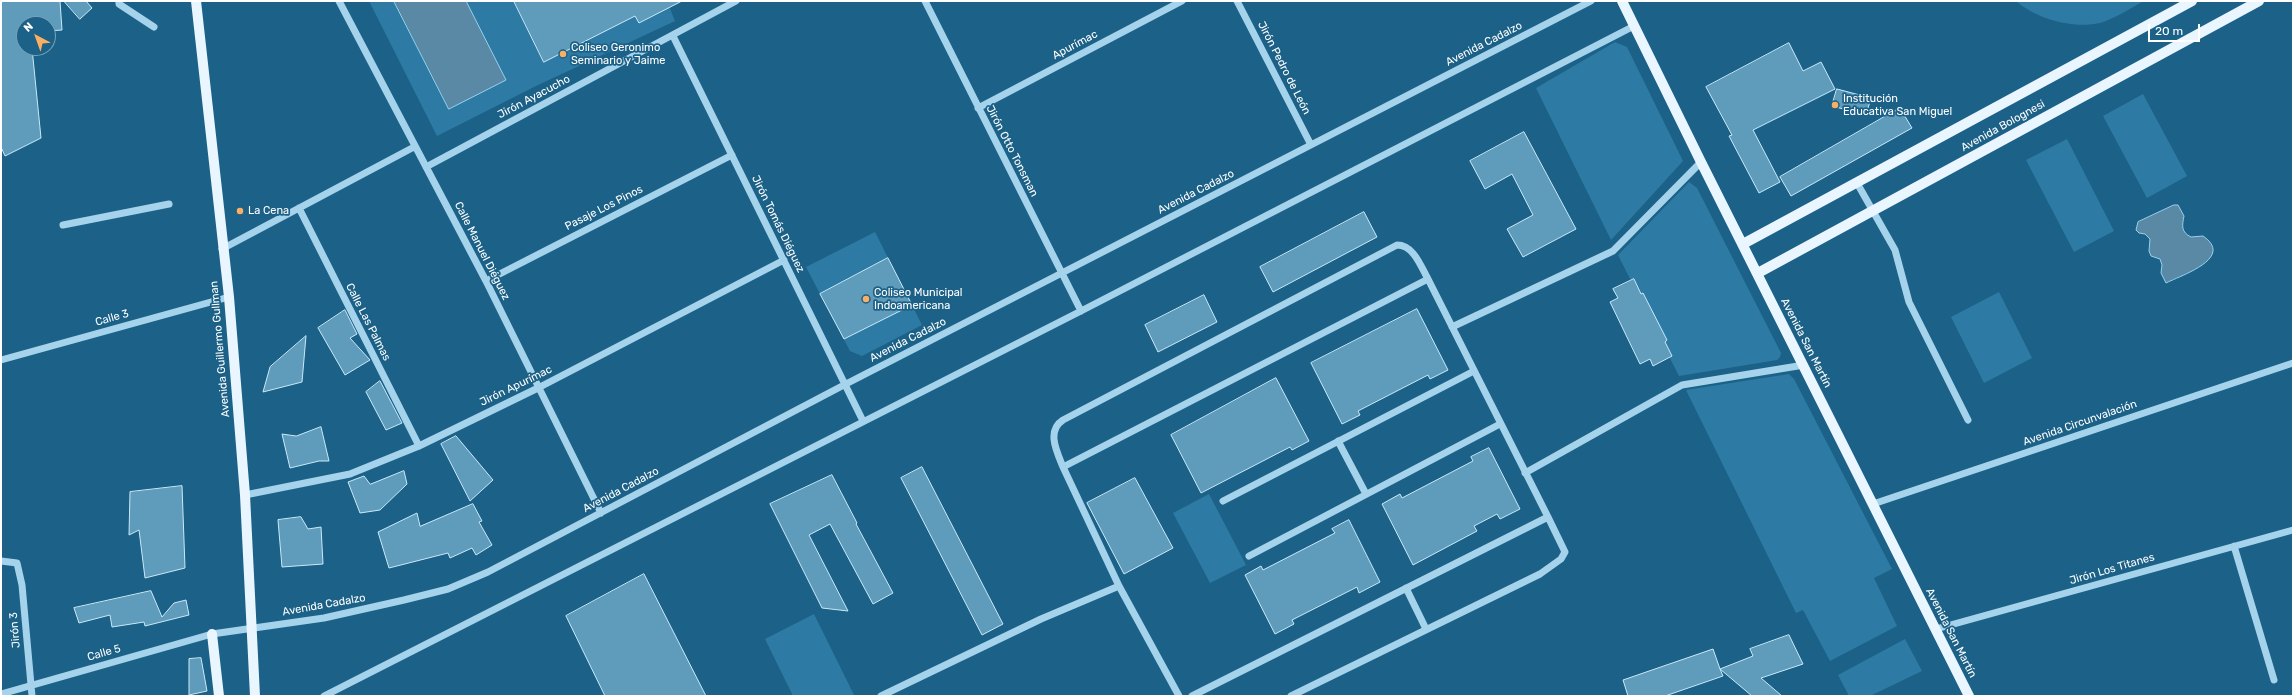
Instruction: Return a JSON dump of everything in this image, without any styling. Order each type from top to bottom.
[{"type":"main road","name":"Avenida Guillermo Gullman","points":[[196,1],[222,249],[229,297],[245,495],[255,696]]},
{"type":"main road","name":"Avenida San Martín","points":[[1622,1],[1700,162],[1758,273],[1969,696]]},
{"type":"main road","name":"Avenida Bolognesi","points":[[1743,244],[2192,1]]},
{"type":"main road","name":"Avenida Bolognesi","points":[[1758,273],[2259,1]]},
{"type":"main road","points":[[212,634],[219,696]]},
{"type":"street","name":"Calle Manuel Diéguez","points":[[339,1],[414,147],[486,281],[601,513]]},
{"type":"street","name":"Jirón Ayacucho","points":[[426,167],[736,1]]},
{"type":"street","name":"Jirón Otto Tonsman","points":[[924,1],[1081,311]]},
{"type":"street","name":"Apurímac","points":[[978,108],[1182,1]]},
{"type":"street","name":"Jirón Pedro de León","points":[[1237,1],[1311,145]]},
{"type":"street","name":"Avenida Cadalzo","points":[[212,634],[324,618],[448,589],[488,572],[844,385],[1591,1]]},
{"type":"street","points":[[118,2],[154,27]]},
{"type":"street","points":[[324,696],[1081,311],[1634,26]]},
{"type":"street","name":"Jirón Tomás Diéguez","points":[[673,36],[863,421]]},
{"type":"street","points":[[222,249],[414,147]]},
{"type":"street","name":"Pasaje Los Pinos","points":[[486,281],[732,155]]},
{"type":"street","points":[[1452,327],[1613,251],[1700,162]]},
{"type":"street","points":[[1857,182],[1895,250],[1909,302],[1968,420]]},
{"type":"street","points":[[63,225],[169,204]]},
{"type":"street","name":"Calle Las Palmas","points":[[299,208],[419,446]]},
{"type":"street","points":[[1179,696],[1119,586],[1063,467],[1053,436],[1058,424],[1397,245],[1402,245],[1412,252],[1428,280],[1565,552],[1561,558],[1540,574],[1291,696]]},
{"type":"street","name":"Jirón Apurímac","points":[[245,495],[350,474],[419,446],[538,388],[784,260]]},
{"type":"street","points":[[1063,467],[1428,280]]},
{"type":"street","name":"Calle 3","points":[[1,360],[229,297]]},
{"type":"street","name":"Avenida Circunvalación","points":[[1873,504],[2293,363]]},
{"type":"street","points":[[1524,473],[1682,385],[1804,365]]},
{"type":"street","points":[[1223,501],[1338,440],[1474,371]]},
{"type":"street","points":[[1249,556],[1500,424]]},
{"type":"street","points":[[1338,440],[1366,494]]},
{"type":"street","points":[[1192,696],[1548,517]]},
{"type":"street","name":"Jirón Los Titanes","points":[[1936,630],[2293,530]]},
{"type":"street","points":[[2234,546],[2274,680]]},
{"type":"street","name":"Jirón 3","points":[[1,561],[17,564],[22,585],[32,696]]},
{"type":"street","points":[[881,696],[1041,619],[1119,586]]},
{"type":"street","points":[[1406,588],[1426,629]]},
{"type":"street","name":"Calle 5","points":[[1,694],[212,634]]},
{"type":"shaded area","points":[[369,1],[667,1],[675,21],[536,86],[437,136]]},
{"type":"shaded area","points":[[394,1],[466,1],[506,80],[449,109]]},
{"type":"shaded area","points":[[2016,1],[2144,1],[2117,16],[2100,23],[2078,25],[2055,21],[2044,17],[2034,13]]},
{"type":"shaded area","points":[[1615,42],[1627,47],[1683,161],[1611,240],[1536,88]]},
{"type":"shaded area","points":[[2143,94],[2187,176],[2147,198],[2103,116]]},
{"type":"shaded area","points":[[2067,139],[2114,231],[2074,252],[2026,160]]},
{"type":"shaded area","points":[[1689,182],[1697,188],[1781,353],[1777,360],[1679,376],[1618,255]]},
{"type":"shaded area","points":[[2174,205],[2178,205],[2184,216],[2183,228],[2185,233],[2191,237],[2203,236],[2211,244],[2213,252],[2210,258],[2202,265],[2166,283],[2161,273],[2162,265],[2160,259],[2151,256],[2149,251],[2150,239],[2145,234],[2139,233],[2136,230],[2138,222]]},
{"type":"shaded area","name":"Coliseo Municipal Indoamericana","points":[[875,232],[922,325],[862,356],[850,351],[806,267]]},
{"type":"shaded area","points":[[1999,292],[2032,358],[1984,383],[1951,317]]},
{"type":"shaded area","points":[[1789,374],[1794,379],[1892,569],[1874,578],[1897,626],[1830,661],[1803,610],[1796,613],[1686,390]]},
{"type":"shaded area","points":[[1209,494],[1246,565],[1210,583],[1173,513]]},
{"type":"shaded area","points":[[814,614],[854,695],[853,696],[793,696],[765,639]]},
{"type":"shaded area","points":[[1905,639],[1922,671],[1870,696],[1849,696],[1838,675]]},
{"type":"building","points":[[1,1],[60,1],[62,30],[56,30],[56,16],[16,16],[16,56],[33,56],[41,138],[5,156],[1,147]]},
{"type":"building","points":[[64,1],[86,1],[92,8],[80,19]]},
{"type":"building","points":[[514,1],[682,1],[639,23],[635,16],[544,62]]},
{"type":"building","points":[[1789,43],[1803,71],[1821,62],[1835,89],[1753,130],[1780,182],[1759,193],[1729,136],[1732,135],[1706,87]]},
{"type":"building","points":[[1837,89],[1871,98],[1866,115],[1832,106]]},
{"type":"building","points":[[1900,108],[1912,128],[1791,196],[1780,177]]},
{"type":"building","points":[[1524,132],[1576,229],[1523,257],[1507,229],[1533,215],[1512,174],[1485,189],[1470,161]]},
{"type":"building","points":[[1364,212],[1377,237],[1273,292],[1260,267]]},
{"type":"building","points":[[888,258],[912,305],[844,339],[820,294]]},
{"type":"building","points":[[1634,279],[1641,294],[1643,293],[1667,340],[1665,342],[1672,356],[1653,366],[1650,359],[1640,364],[1610,302],[1618,298],[1613,289]]},
{"type":"building","points":[[1204,295],[1217,322],[1158,352],[1145,325]]},
{"type":"building","points":[[1417,309],[1448,370],[1430,379],[1428,375],[1358,411],[1360,415],[1342,424],[1311,363]]},
{"type":"building","points":[[345,310],[357,334],[350,338],[370,360],[345,375],[318,328]]},
{"type":"building","points":[[306,336],[302,382],[263,392],[270,367]]},
{"type":"building","points":[[1276,378],[1309,441],[1292,450],[1290,447],[1201,493],[1171,435]]},
{"type":"building","points":[[380,381],[402,423],[386,430],[366,392]]},
{"type":"building","points":[[321,427],[329,461],[319,461],[290,468],[282,434],[296,436]]},
{"type":"building","points":[[456,436],[493,480],[470,501],[441,444]]},
{"type":"building","points":[[1489,448],[1520,509],[1500,519],[1497,514],[1474,526],[1477,531],[1413,565],[1382,504],[1400,494],[1402,498],[1473,461],[1471,457]]},
{"type":"building","points":[[922,467],[1003,624],[982,635],[901,478]]},
{"type":"building","points":[[404,471],[407,484],[380,510],[360,513],[348,482],[364,476],[370,484]]},
{"type":"building","points":[[832,475],[893,593],[873,604],[830,524],[809,535],[848,611],[822,608],[770,504]]},
{"type":"building","points":[[1135,478],[1173,548],[1124,574],[1087,503]]},
{"type":"building","points":[[182,486],[185,568],[145,578],[139,530],[129,535],[130,492]]},
{"type":"building","points":[[473,504],[482,521],[479,522],[492,545],[476,555],[472,548],[450,558],[448,553],[389,568],[378,532],[417,513],[420,526]]},
{"type":"building","points":[[301,517],[308,529],[321,527],[323,564],[282,567],[278,520]]},
{"type":"building","points":[[1349,520],[1380,582],[1359,593],[1357,587],[1292,620],[1294,624],[1275,634],[1245,575],[1261,566],[1263,570],[1335,533],[1332,529]]},
{"type":"building","points":[[644,574],[706,696],[605,696],[566,616]]},
{"type":"building","points":[[151,591],[162,617],[174,603],[186,600],[189,615],[145,626],[144,622],[112,627],[110,615],[79,623],[74,608]]},
{"type":"building","points":[[1789,635],[1803,664],[1761,678],[1782,696],[1752,696],[1720,669],[1753,656],[1750,649]]},
{"type":"building","points":[[1713,649],[1723,676],[1665,696],[1628,696],[1623,680]]},
{"type":"building","points":[[201,658],[207,691],[189,695],[189,659]]},
{"type":"place","name":"Coliseo Geronimo Seminario y Jaime","points":[[563,54]]},
{"type":"place","name":"Institución Educativa San Miguel","points":[[1835,105]]},
{"type":"place","name":"La Cena","points":[[240,211]]},
{"type":"place","name":"Coliseo Municipal Indoamericana","points":[[866,299]]}]
